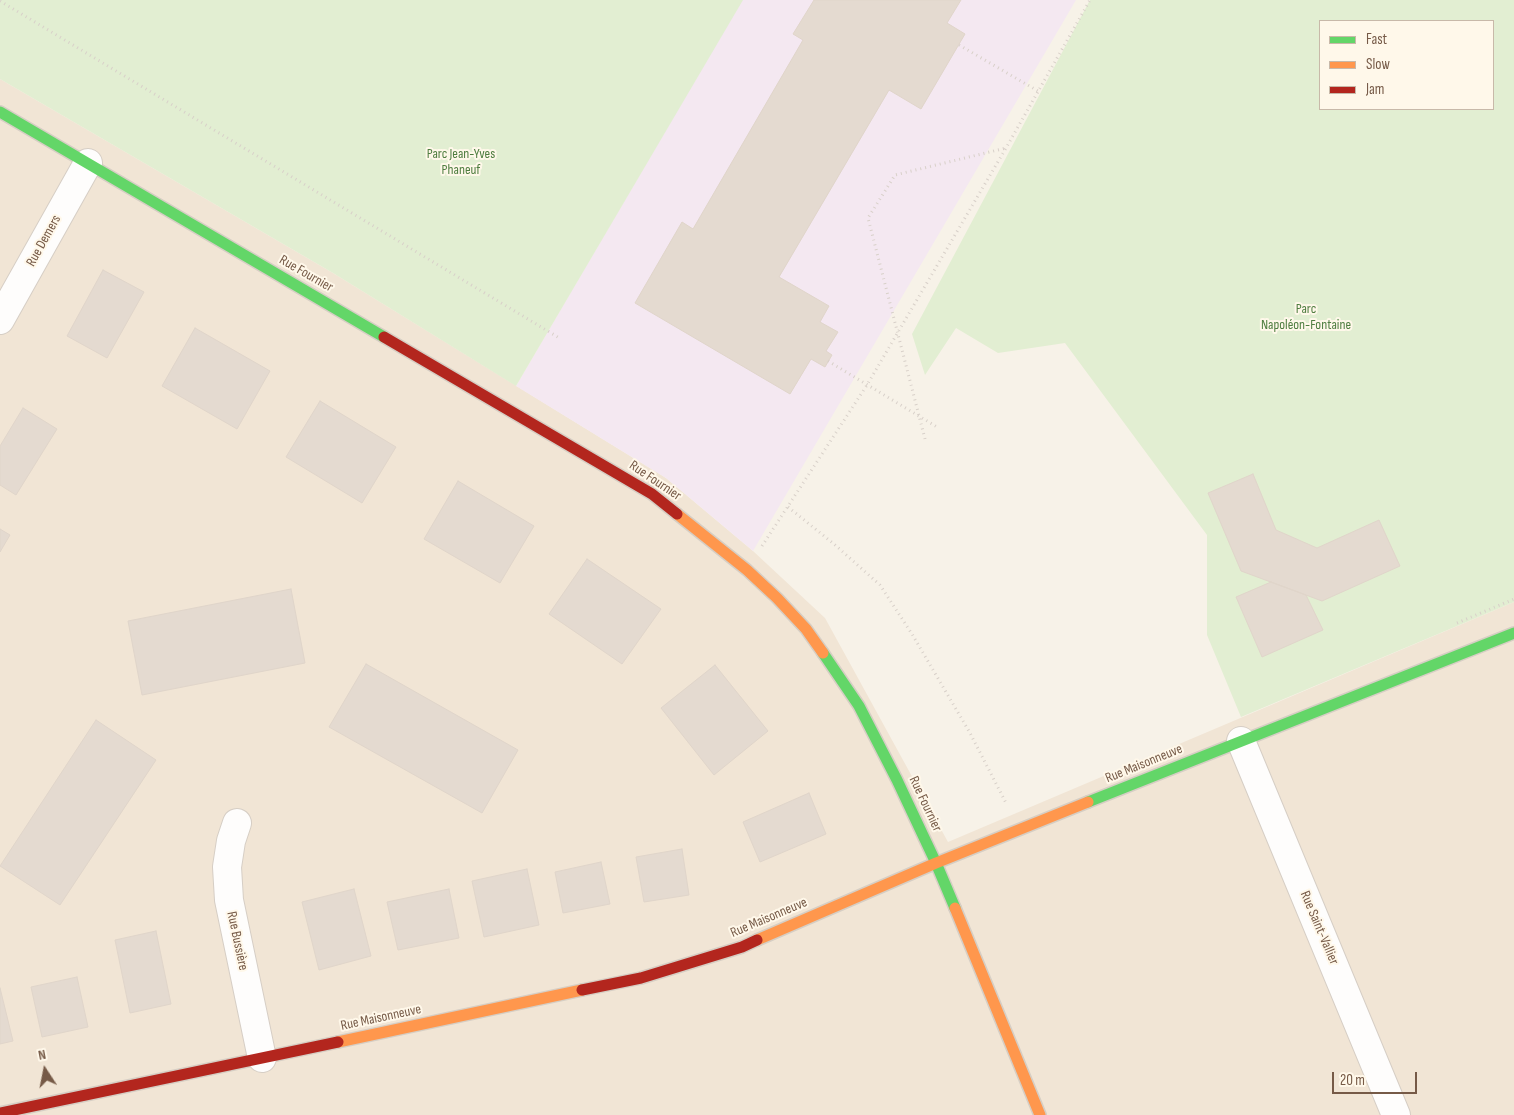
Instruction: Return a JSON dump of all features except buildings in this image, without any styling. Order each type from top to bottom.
[{"type":"street","name":"Rue Fournier","points":[[0,112],[652,494],[747,570],[777,598],[806,629],[858,706],[897,780],[936,863],[1040,1115]]},
{"type":"street","name":"Rue Demers","points":[[0,320],[88,163]]},
{"type":"street","name":"Rue Maisonneuve","points":[[0,1113],[27,1111],[262,1058],[641,978],[742,947],[936,863],[1514,633]]},
{"type":"street","name":"Rue Saint-Vallier","points":[[1241,741],[1396,1115]]},
{"type":"street","name":"Rue Bussière","points":[[237,823],[231,841],[227,867],[229,900],[262,1058]]},
{"type":"path","points":[[747,570],[867,385],[1090,0]]},
{"type":"path","points":[[0,1],[561,340]]},
{"type":"path","points":[[959,45],[1038,92]]},
{"type":"path","points":[[925,440],[868,218],[895,175],[1006,148]]},
{"type":"path","points":[[828,361],[936,427]]},
{"type":"path","points":[[788,508],[834,544],[880,585],[912,634],[970,733],[1006,802]]},
{"type":"shaded area","points":[[742,0],[1076,0],[753,551],[666,478],[516,386]]},
{"type":"shaded area","points":[[0,79],[333,273],[666,478],[753,551],[825,618],[948,842],[1514,602],[1514,1115],[0,1115]]},
{"type":"green space","name":"Parc Jean-Yves Phaneuf","points":[[0,0],[743,0],[516,386],[333,273],[0,79]]},
{"type":"green space","name":"Parc Napoléon-Fontaine","points":[[1090,0],[1514,0],[1514,602],[1241,717],[1207,635],[1207,535],[1065,343],[998,353],[956,328],[925,375],[912,334]]},
{"type":"traffic: fast","points":[[0,112],[384,337]]},
{"type":"traffic: fast","points":[[1088,802],[1514,633]]},
{"type":"traffic: fast","points":[[823,653],[859,706],[897,780],[955,908]]},
{"type":"traffic: slow","points":[[677,514],[747,570],[777,598],[806,629],[823,653]]},
{"type":"traffic: slow","points":[[757,940],[936,863],[1088,802]]},
{"type":"traffic: slow","points":[[955,908],[1040,1115]]},
{"type":"traffic: slow","points":[[338,1042],[582,990]]},
{"type":"traffic: jam","points":[[384,337],[652,494],[677,514]]},
{"type":"traffic: jam","points":[[582,990],[641,978],[742,947],[757,940]]},
{"type":"traffic: jam","points":[[0,1113],[338,1042]]}]
